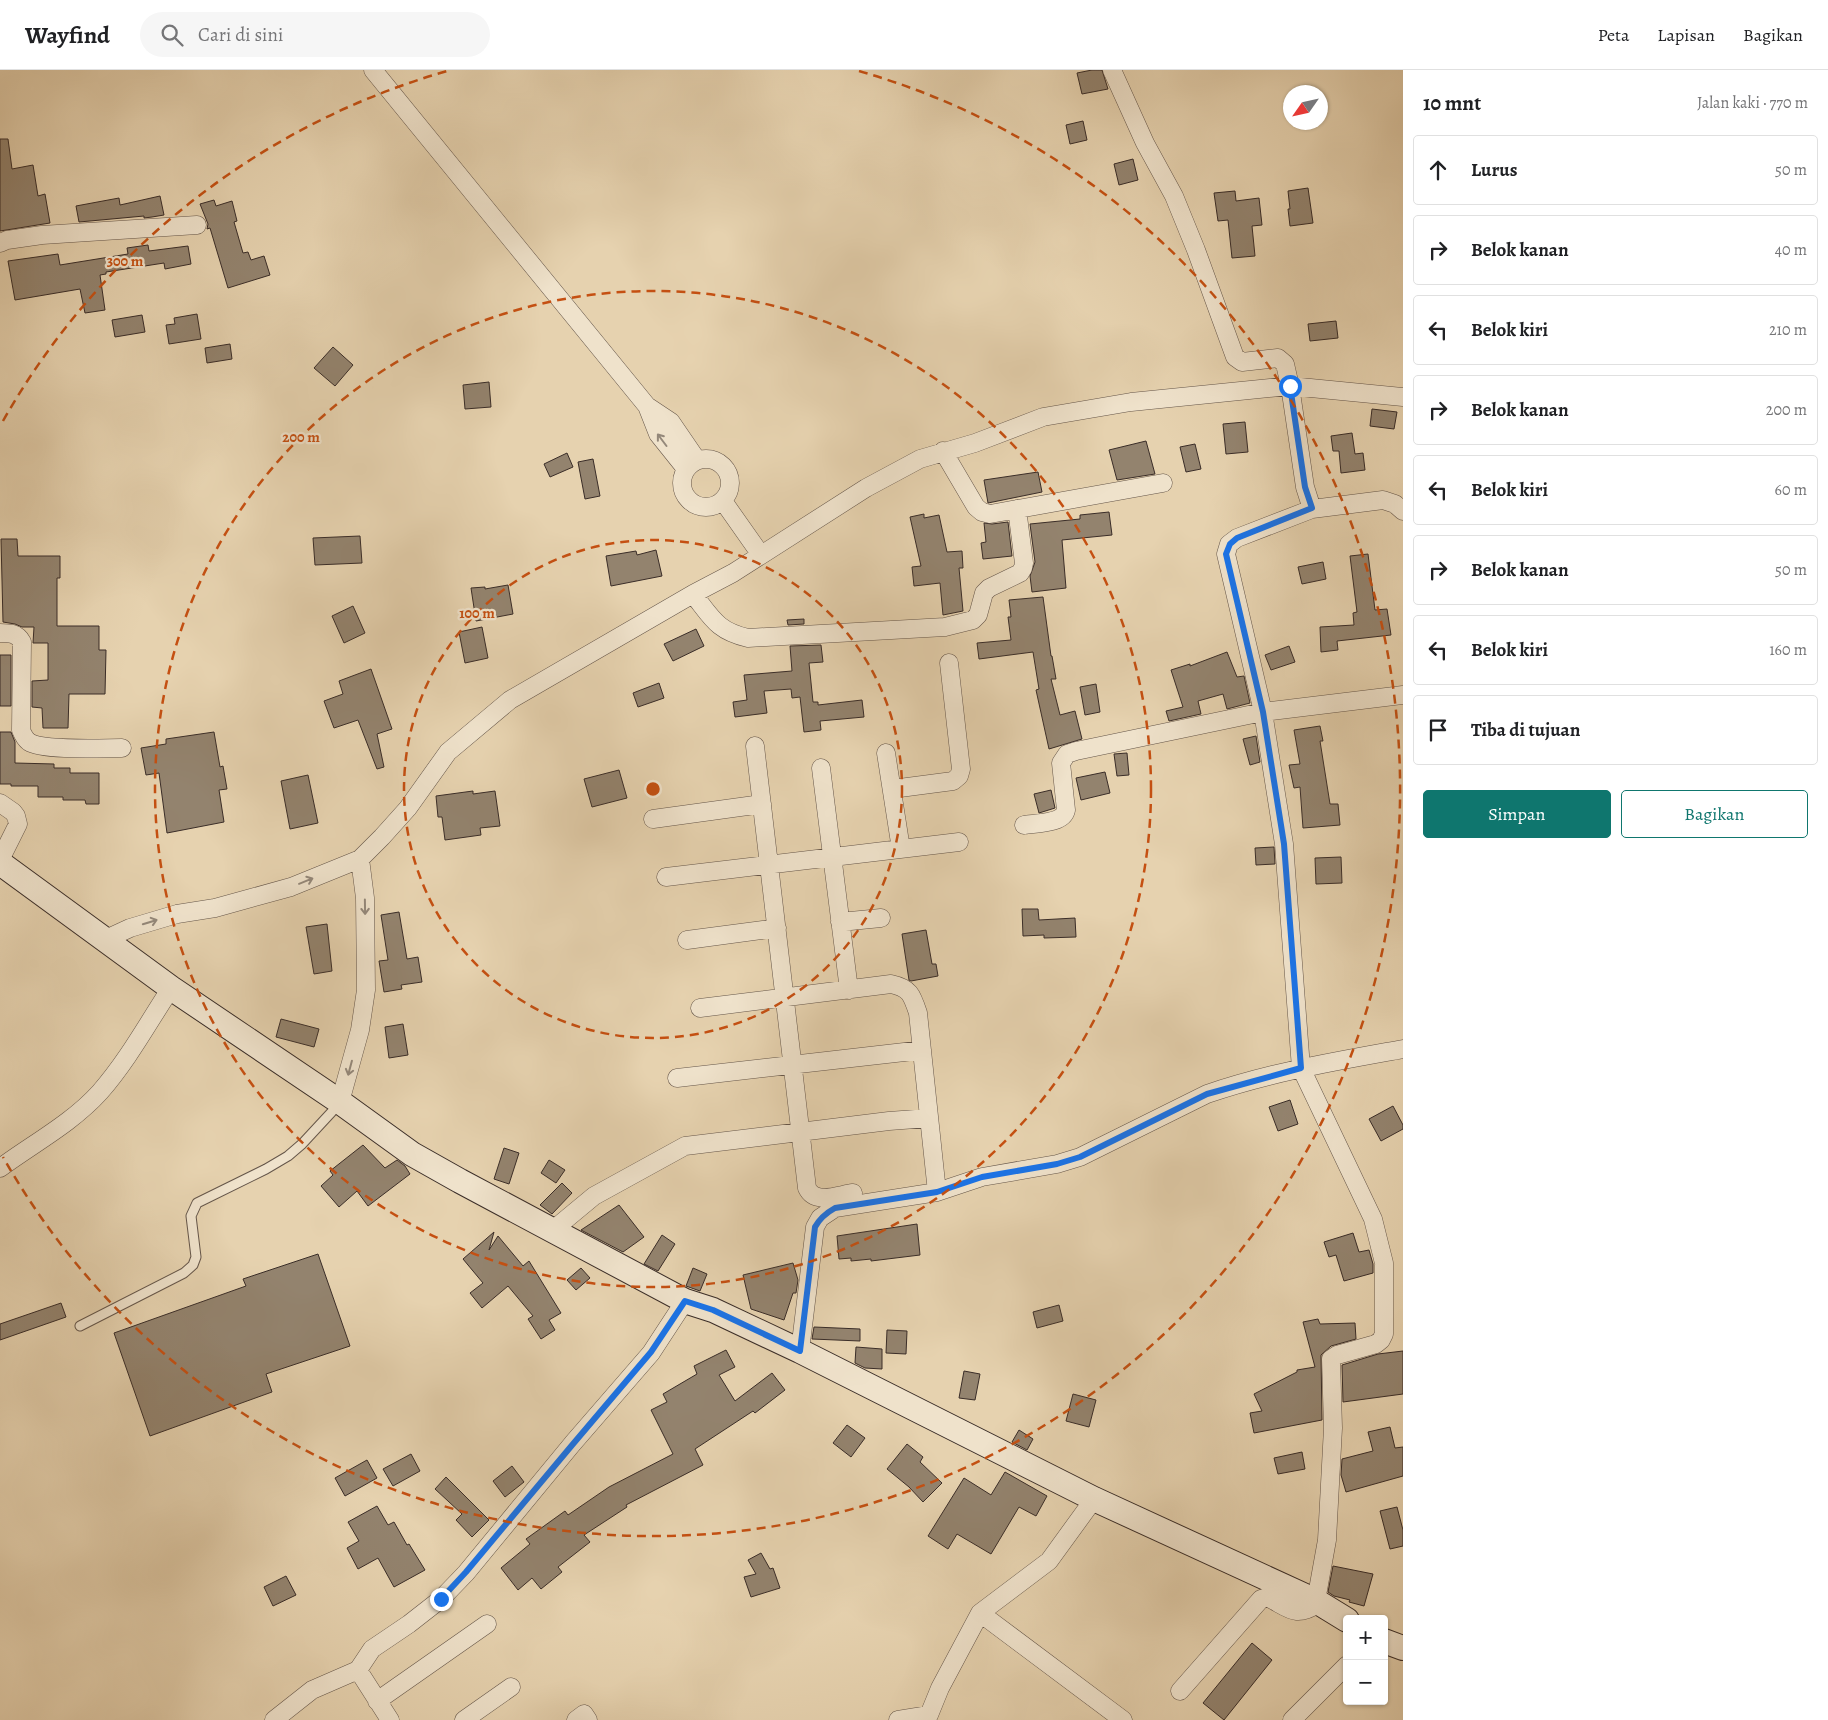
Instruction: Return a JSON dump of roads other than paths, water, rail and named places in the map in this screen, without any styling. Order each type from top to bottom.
[{"type":"street","points":[[372,70],[648,406],[671,422],[691,464]]},
{"type":"street","points":[[1112,70],[1146,143],[1174,196],[1235,357],[1242,362],[1278,358],[1285,364],[1305,487],[1312,508]]},
{"type":"street","points":[[0,243],[7,240],[42,235],[197,225]]},
{"type":"street","points":[[104,940],[130,928],[177,914],[215,908],[291,887],[360,859],[408,808],[448,752],[510,700],[693,594],[733,573],[866,488],[920,459],[975,443],[1043,417],[1132,402],[1290,386],[1403,397]]},
{"type":"street","points":[[943,452],[976,507],[982,512],[990,514],[1163,483]]},
{"type":"street","points":[[710,459],[722,465],[730,476],[730,490],[723,501],[710,508],[695,506],[685,496],[681,482],[691,464],[710,459]]},
{"type":"street","points":[[1180,1691],[1261,1599],[1267,1597],[1298,1612],[1307,1611],[1317,1602],[1327,1531],[1333,1428],[1331,1359],[1337,1355],[1376,1344],[1384,1334],[1384,1263],[1373,1219],[1301,1068],[1284,844],[1263,712],[1226,554],[1230,544],[1237,538],[1312,508],[1383,500],[1395,504],[1403,511]]},
{"type":"street","points":[[723,501],[761,555]]},
{"type":"street","points":[[693,594],[720,628],[732,634],[748,638],[944,627],[973,620],[978,615],[984,593],[989,588],[1020,573],[1023,568],[1024,563],[1017,509]]},
{"type":"street","points":[[0,633],[12,633],[18,636],[22,642],[21,730],[28,741],[33,744],[60,748],[122,748]]},
{"type":"street","points":[[892,789],[953,781],[959,776],[961,769],[949,663]]},
{"type":"street","points":[[1024,825],[1060,819],[1065,815],[1061,764],[1067,754],[1263,712],[1403,695]]},
{"type":"street","points":[[755,746],[807,1188],[810,1195],[817,1198],[937,1186]]},
{"type":"street","points":[[886,753],[901,849]]},
{"type":"street","points":[[821,768],[849,990]]},
{"type":"street","points":[[0,803],[13,812],[18,824],[0,862],[171,988],[340,1102],[412,1154],[685,1301],[713,1310],[800,1351],[1094,1499],[1317,1602],[1343,1618]]},
{"type":"street","points":[[653,819],[762,804]]},
{"type":"street","points":[[666,877],[959,842]]},
{"type":"street","points":[[340,1102],[360,1030],[366,990],[365,898],[360,859]]},
{"type":"street","points":[[840,922],[881,918]]},
{"type":"street","points":[[687,940],[776,928]]},
{"type":"street","points":[[700,1008],[891,984],[903,987],[910,993],[918,1013],[937,1186]]},
{"type":"street","points":[[0,1168],[62,1126],[99,1093],[123,1064],[171,988]]},
{"type":"street","points":[[800,1351],[815,1227],[820,1218],[835,1208],[982,1177],[1057,1164],[1080,1157],[1207,1094],[1301,1068],[1403,1049]]},
{"type":"street","points":[[677,1078],[922,1050]]},
{"type":"street","points":[[553,1230],[594,1196],[685,1146],[929,1118]]},
{"type":"street","points":[[274,1720],[312,1690],[358,1670],[372,1648],[409,1624],[441,1599],[466,1572],[651,1352],[685,1301]]},
{"type":"street","points":[[898,1720],[929,1715],[940,1688],[980,1613],[1049,1561],[1094,1499]]},
{"type":"street","points":[[980,1613],[1123,1720]]},
{"type":"street","points":[[378,1701],[487,1624]]},
{"type":"street","points":[[1388,1642],[1403,1648]]},
{"type":"street","points":[[1292,1720],[1343,1669]]},
{"type":"street","points":[[358,1670],[390,1720]]},
{"type":"street","points":[[464,1720],[511,1687]]},
{"type":"street","points":[[576,1720],[584,1714],[588,1720]]},
{"type":"lane","points":[[80,1326],[184,1272],[193,1265],[196,1257],[191,1216],[197,1203],[266,1170],[288,1156],[302,1144],[340,1102]]}]
